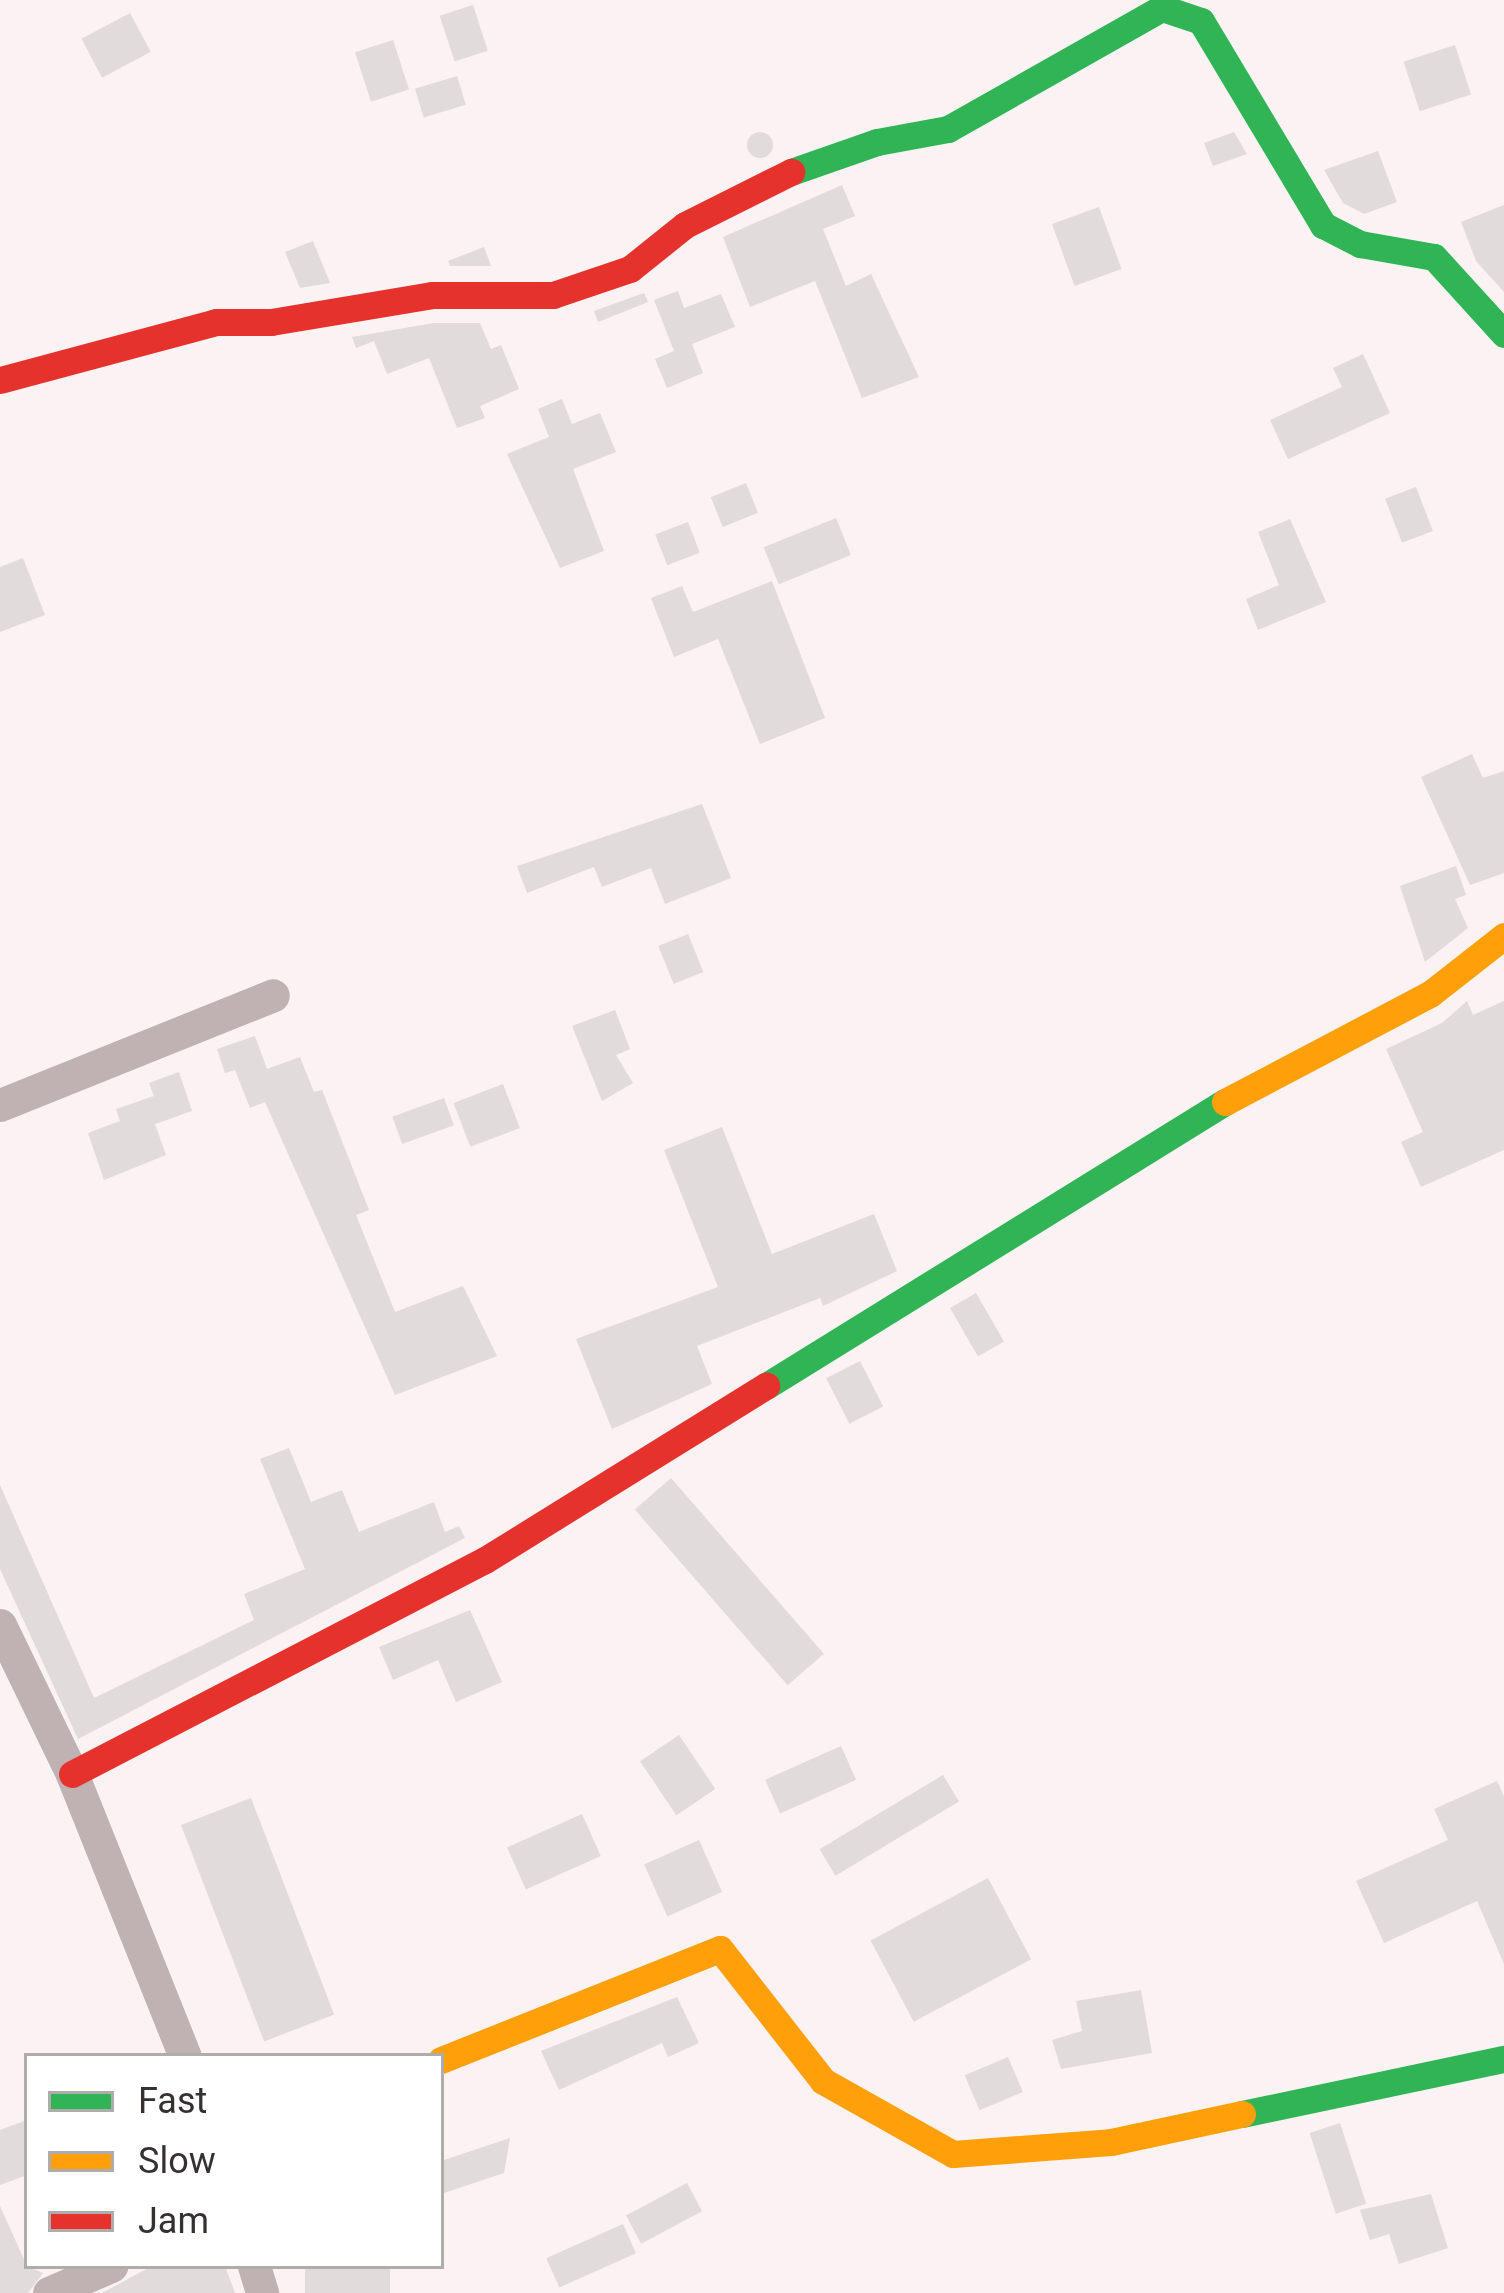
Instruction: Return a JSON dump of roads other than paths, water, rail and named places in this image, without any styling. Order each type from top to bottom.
[{"type":"street","points":[[0,380],[216,322],[271,322],[432,295],[553,296],[630,268],[685,225],[769,180],[877,142],[948,129],[1005,104],[1106,34],[1162,8],[1201,21],[1324,226],[1360,244],[1434,257],[1504,334]]},
{"type":"street","points":[[72,1774],[485,1560],[1229,1098],[1430,994],[1504,936]]},
{"type":"street","points":[[0,1105],[273,995]]},
{"type":"street","points":[[0,1625],[72,1774],[183,2053]]},
{"type":"street","points":[[444,2059],[720,1949],[823,2081],[953,2154],[1111,2142],[1504,2059]]},
{"type":"street","points":[[49,2293],[104,2269]]}]
